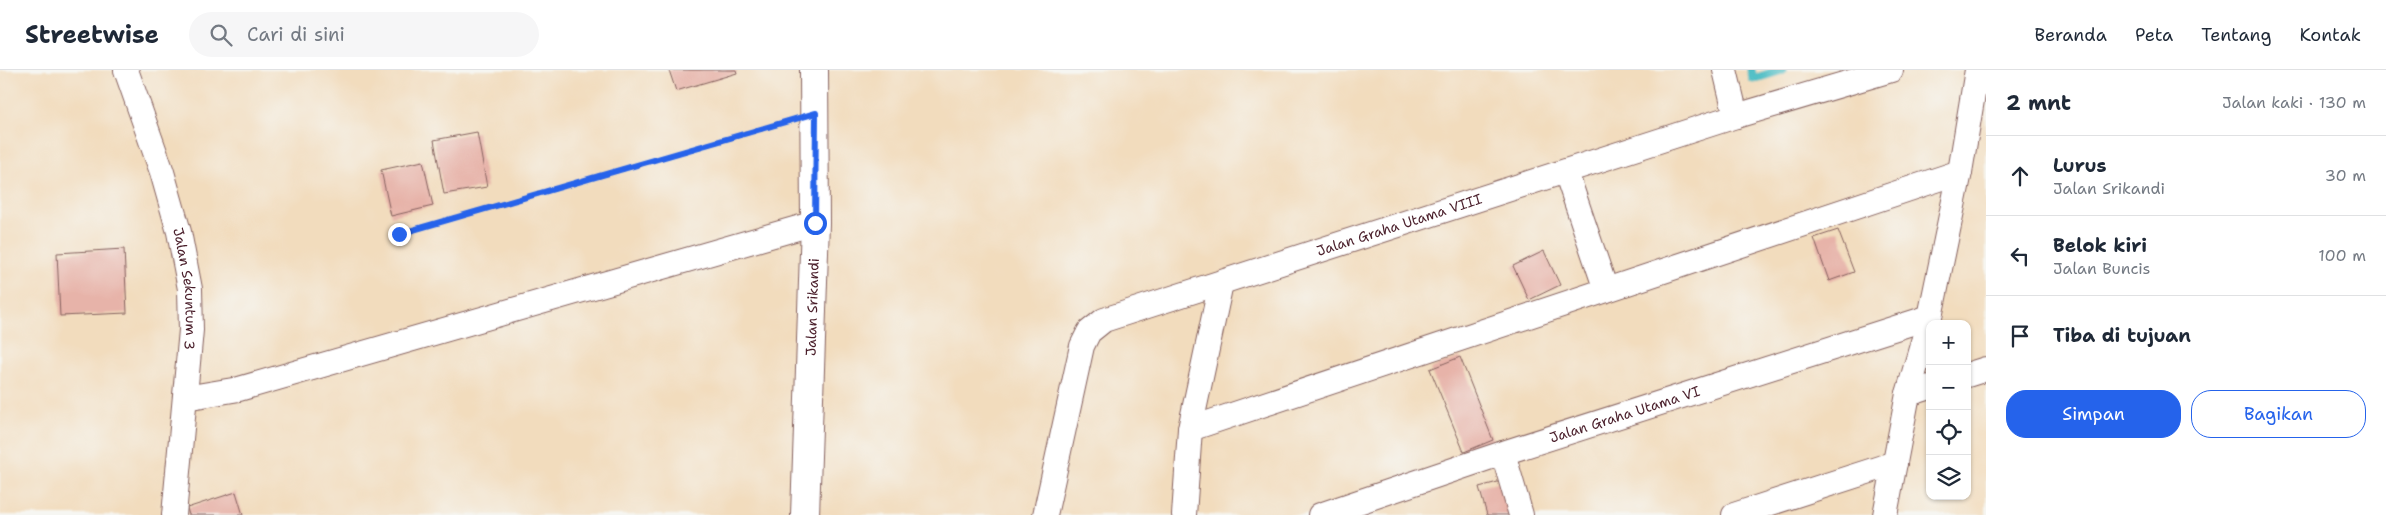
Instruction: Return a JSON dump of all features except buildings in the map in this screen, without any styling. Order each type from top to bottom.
[{"type":"main road","name":"Jalan Srikandi","points":[[805,515],[815,223],[816,113],[814,70]]},
{"type":"street","name":"Jalan Sekuntum 3","points":[[126,70],[162,172],[179,232],[190,289],[191,330],[174,515]]},
{"type":"street","points":[[1725,70],[1736,116]]},
{"type":"street","name":"Jalan Graha Utama VIII","points":[[1045,515],[1082,346],[1089,332],[1104,320],[1736,116],[1891,70]]},
{"type":"street","points":[[1885,515],[1894,463],[1919,390],[1930,317],[1960,172],[1977,70]]},
{"type":"street","points":[[1566,172],[1606,290]]},
{"type":"street","points":[[1190,429],[1960,172]]},
{"type":"street","points":[[186,398],[239,389],[815,223]]},
{"type":"street","points":[[1184,515],[1190,429],[1221,283]]},
{"type":"street","name":"Jalan Graha Utama VI","points":[[1320,515],[1503,453],[1930,317]]},
{"type":"street","points":[[1971,374],[1986,369]]},
{"type":"street","points":[[1503,453],[1521,515]]},
{"type":"street","points":[[1734,515],[1894,463]]},
{"type":"path","points":[[399,234],[816,113]]},
{"type":"waterway","points":[[1751,70],[1753,79],[1782,70]]},
{"type":"route","points":[[399,234],[816,113],[815,223]]}]
